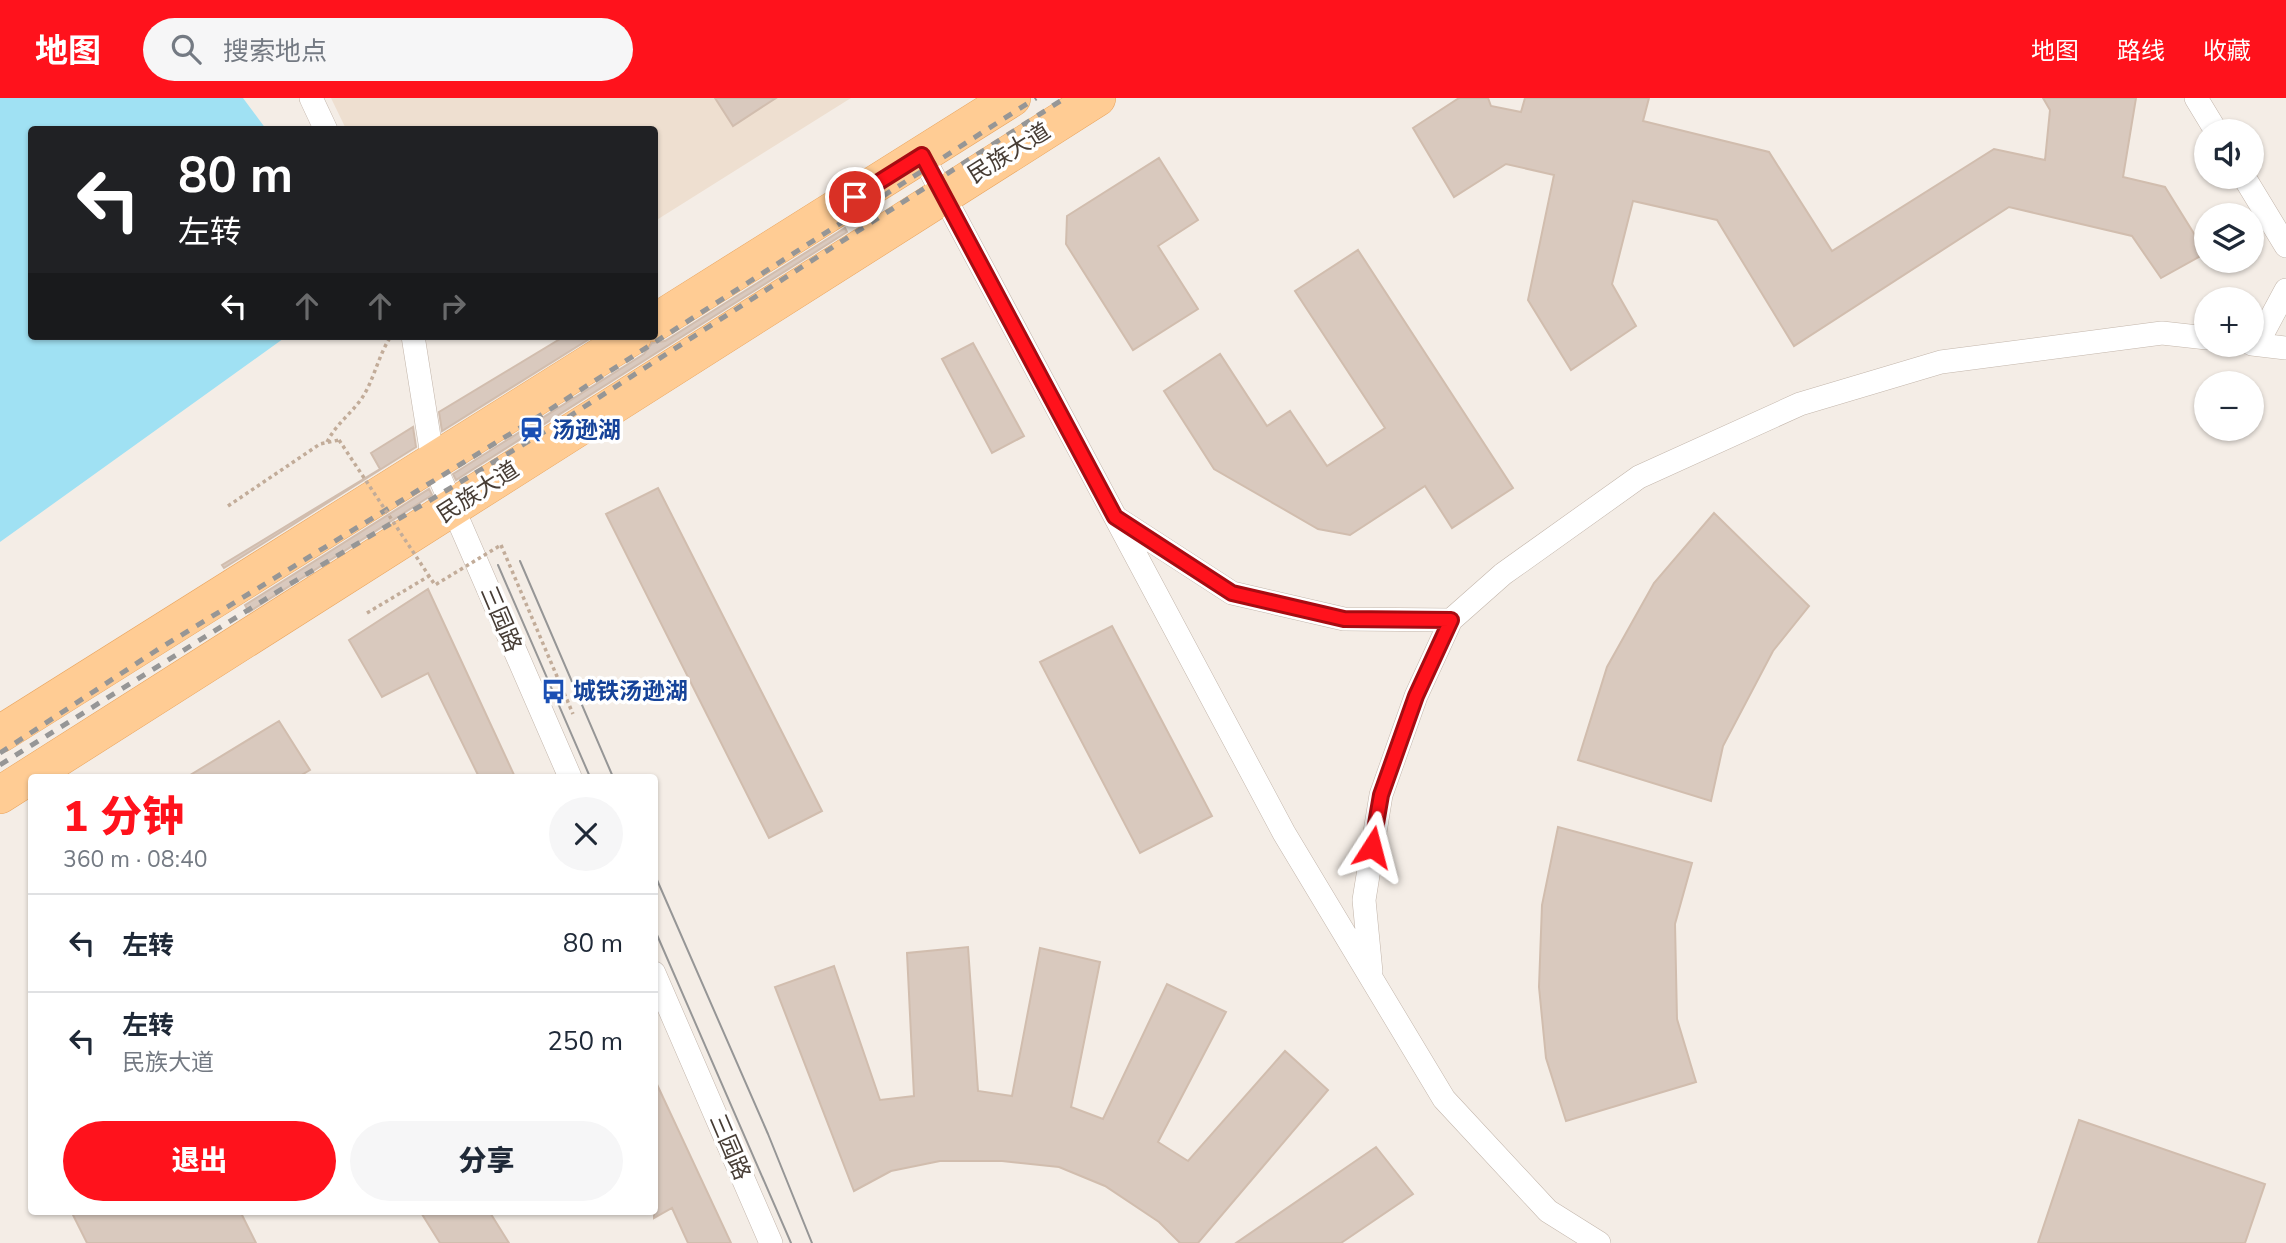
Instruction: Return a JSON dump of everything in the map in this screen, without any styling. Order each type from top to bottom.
[{"type":"main road","name":"民族大道","points":[[658,320],[1012,98]]},
{"type":"main road","name":"民族大道","points":[[33,774],[1097,98]]},
{"type":"main road","points":[[0,734],[627,340]]},
{"type":"main road","name":"民族大道","points":[[0,795],[28,777]]},
{"type":"street","points":[[311,98],[324,126]]},
{"type":"street","points":[[2196,98],[2209,119]]},
{"type":"street","points":[[922,155],[1284,833],[1444,1099],[1548,1211],[1599,1243]]},
{"type":"street","points":[[2251,189],[2286,246]]},
{"type":"street","points":[[2264,327],[2286,290]]},
{"type":"street","points":[[1372,979],[1363,900],[1381,795],[1416,696],[1451,620],[1503,574],[1639,477],[1800,404],[1941,362],[2162,333],[2194,337]]},
{"type":"street","name":"三园路","points":[[414,340],[433,462],[569,774]]},
{"type":"street","points":[[2264,345],[2286,348]]},
{"type":"street","points":[[1115,517],[1232,593],[1344,619],[1451,620]]},
{"type":"street","name":"三园路","points":[[658,982],[771,1243]]},
{"type":"path","points":[[327,442],[335,428],[363,397],[389,340]]},
{"type":"path","points":[[228,506],[320,444],[339,440],[435,585],[501,545],[573,714]]},
{"type":"path","points":[[368,613],[429,576]]},
{"type":"shaded area","points":[[331,98],[851,98],[658,219],[658,126],[345,126]]},
{"type":"water","points":[[0,98],[243,98],[264,126],[28,126],[28,340],[281,340],[0,542]]},
{"type":"building","points":[[715,98],[776,98],[733,126]]},
{"type":"building","points":[[1459,98],[1488,98],[1491,106],[1521,112],[1525,98],[1649,98],[1643,121],[1769,152],[1832,251],[1994,149],[2045,160],[2050,110],[2043,98],[2136,98],[2123,177],[2165,187],[2194,234],[2194,260],[2161,278],[2132,236],[2009,207],[1794,346],[1717,220],[1633,201],[1612,284],[1636,326],[1571,370],[1528,300],[1554,175],[1506,164],[1454,197],[1413,128]]},
{"type":"building","points":[[1159,158],[1198,220],[1158,246],[1198,309],[1133,350],[1066,244],[1067,216]]},
{"type":"building","points":[[845,228],[847,232],[456,480],[453,474],[644,354],[652,343],[665,341]]},
{"type":"building","points":[[1358,250],[1513,488],[1452,528],[1425,486],[1350,535],[1318,529],[1214,469],[1164,391],[1220,354],[1267,426],[1290,411],[1327,466],[1385,428],[1295,291]]},
{"type":"building","points":[[558,340],[588,340],[442,431],[439,412]]},
{"type":"building","points":[[973,343],[1024,436],[992,453],[942,359]]},
{"type":"building","points":[[413,427],[416,447],[224,568],[222,565],[380,469],[371,453]]},
{"type":"building","points":[[658,488],[822,811],[769,838],[606,514]]},
{"type":"building","points":[[429,489],[432,495],[249,612],[245,605]]},
{"type":"building","points":[[1714,513],[1809,606],[1773,651],[1723,746],[1711,801],[1578,760],[1607,667],[1654,583]]},
{"type":"building","points":[[428,589],[514,774],[478,774],[428,673],[382,697],[349,640]]},
{"type":"building","points":[[1112,626],[1212,816],[1140,853],[1040,662]]},
{"type":"building","points":[[279,721],[310,770],[303,774],[192,774]]},
{"type":"building","points":[[1558,827],[1692,863],[1675,924],[1677,1019],[1696,1082],[1566,1121],[1546,1058],[1539,987],[1542,905]]},
{"type":"building","points":[[968,947],[978,1091],[1012,1096],[1040,948],[1100,962],[1071,1107],[1103,1119],[1167,984],[1226,1012],[1158,1142],[1188,1161],[1285,1051],[1328,1090],[1198,1243],[1180,1243],[1159,1222],[1105,1186],[1059,1167],[1002,1161],[940,1161],[891,1171],[854,1191],[775,987],[834,966],[880,1100],[914,1096],[907,953]]},
{"type":"building","points":[[658,1087],[731,1243],[688,1243],[672,1208],[654,1218],[654,1215],[658,1215]]},
{"type":"building","points":[[2079,1120],[2265,1184],[2245,1243],[2038,1243]]},
{"type":"building","points":[[1376,1147],[1413,1194],[1341,1243],[1236,1243]]},
{"type":"building","points":[[73,1215],[242,1215],[256,1243],[87,1243]]},
{"type":"building","points":[[422,1215],[492,1215],[509,1243],[440,1243]]},
{"type":"tram line","points":[[520,561],[612,774]]},
{"type":"tram line","points":[[498,565],[589,774]]},
{"type":"tram line","points":[[658,882],[768,1134],[812,1243]]},
{"type":"tram line","points":[[658,937],[791,1243]]},
{"type":"railway","points":[[0,753],[157,650],[546,412],[1036,98]]},
{"type":"railway","points":[[0,765],[280,590],[559,423],[1065,98]]},
{"type":"place","name":"汤逊湖","points":[[532,430]]},
{"type":"place","name":"城铁汤逊湖","points":[[553,691]]},
{"type":"route","points":[[855,197],[922,155],[1115,517],[1232,593],[1344,619],[1451,620],[1416,696],[1381,795],[1372,847]]}]
